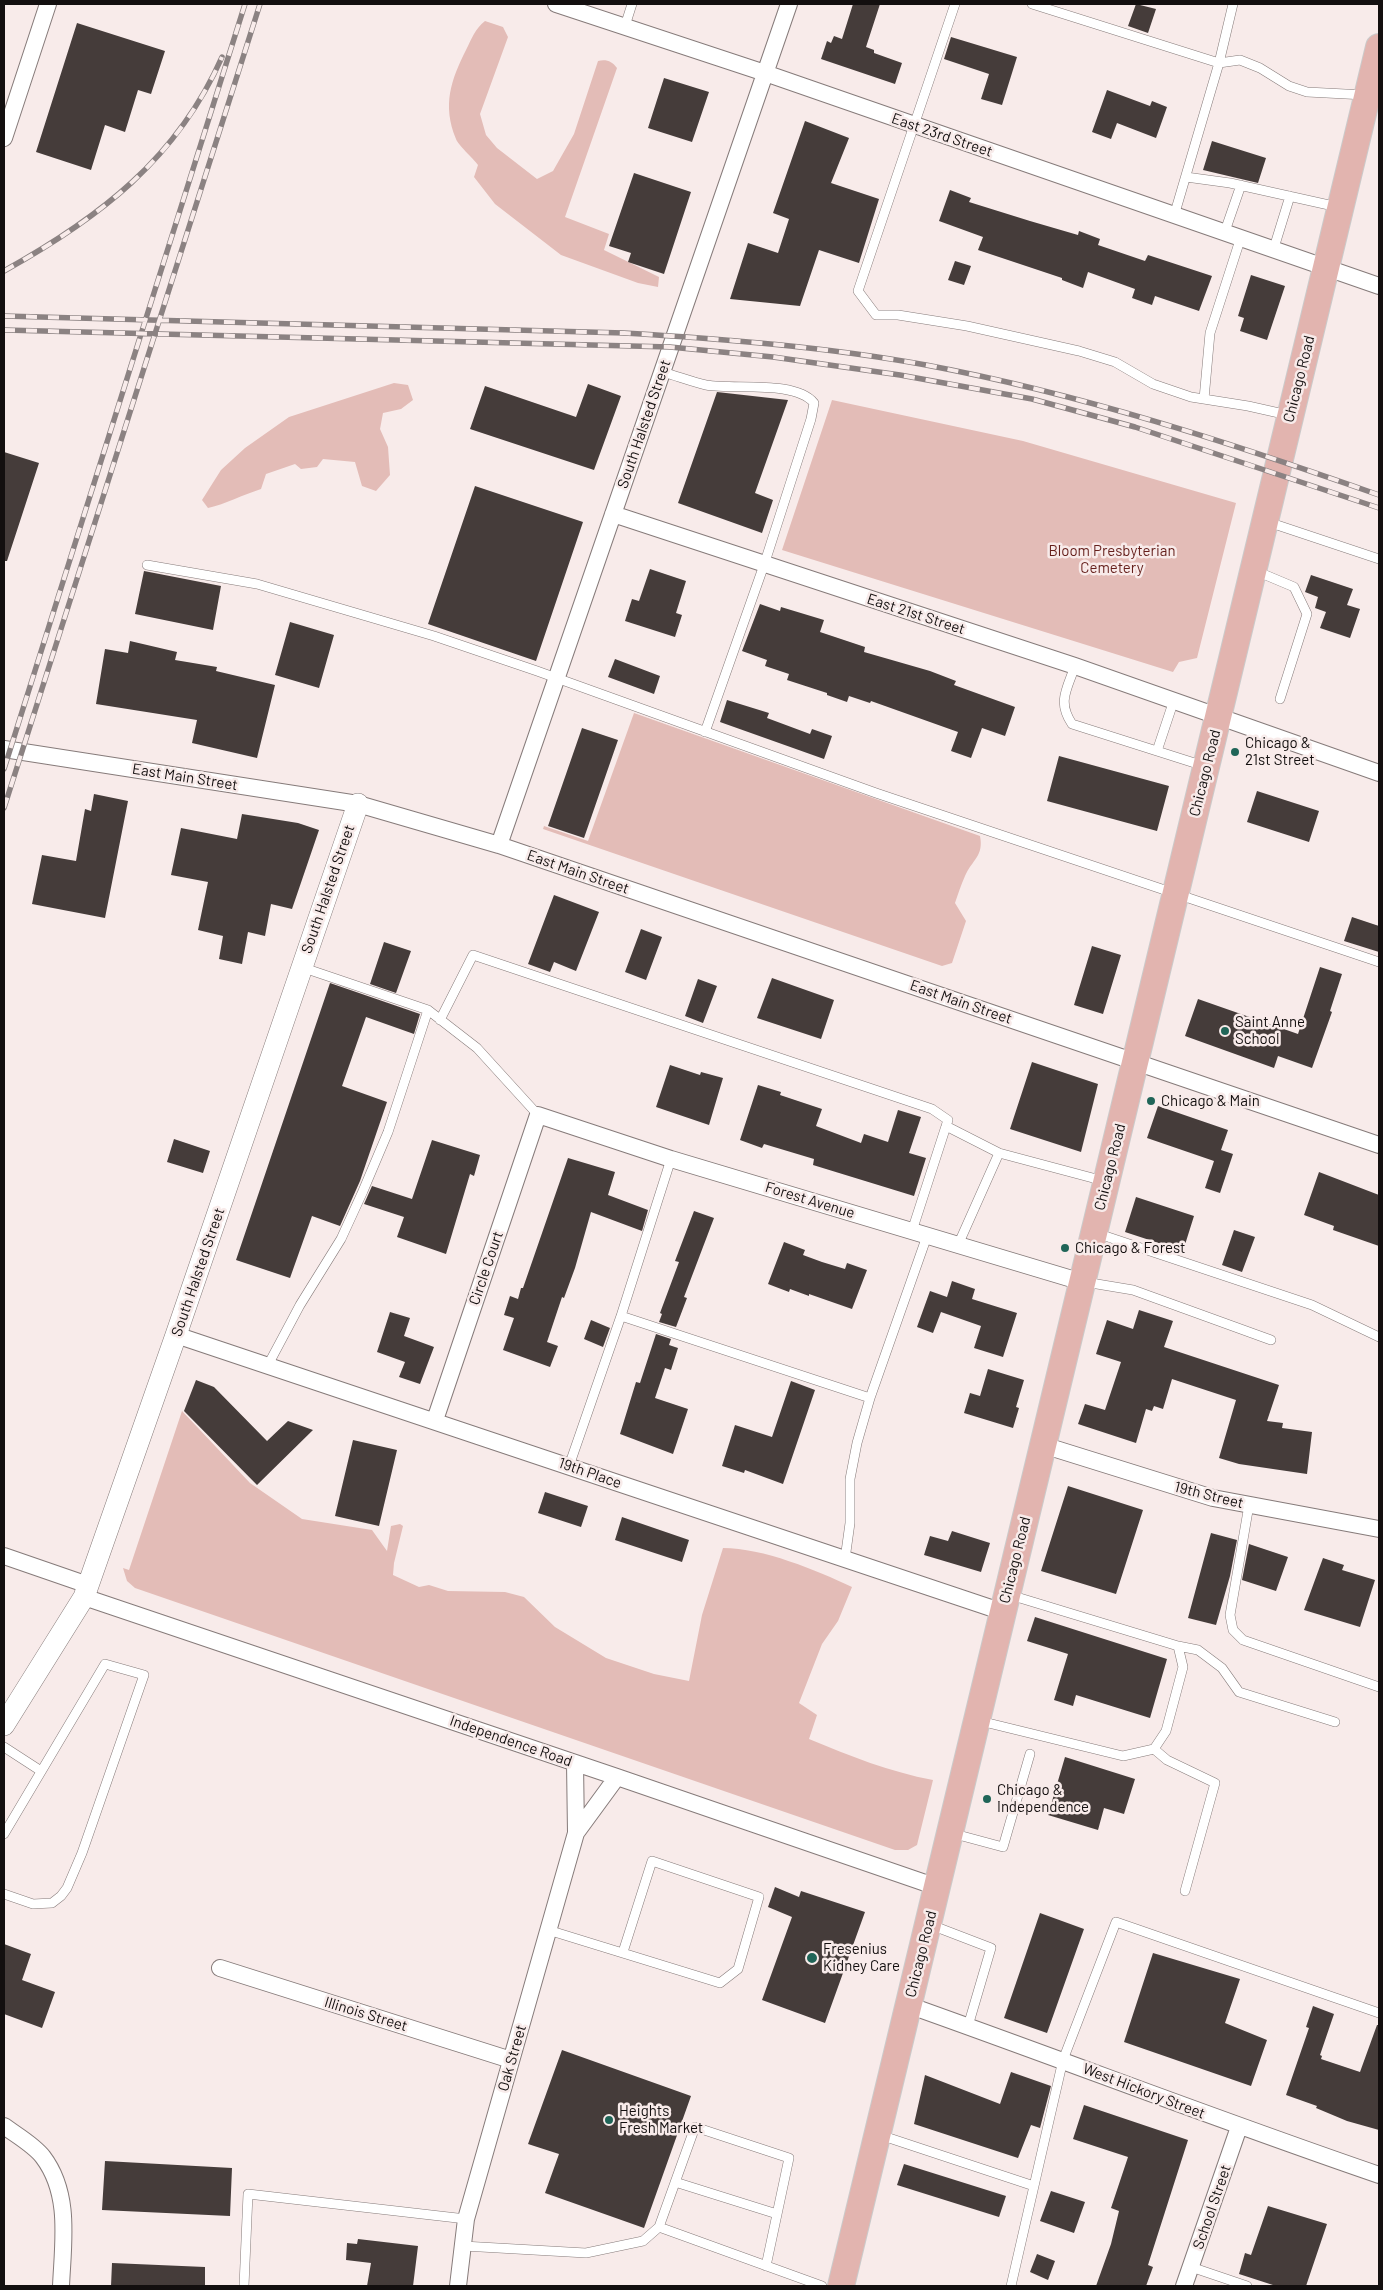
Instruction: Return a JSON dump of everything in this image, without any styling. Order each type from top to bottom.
[{"type":"main road","name":"Chicago Road","points":[[841,2286],[1326,269],[1341,208],[1374,97],[1379,47]]},
{"type":"street","points":[[4,138],[48,4]]},
{"type":"street","name":"East 23rd Street","points":[[556,4],[765,73],[1240,240],[1379,286]]},
{"type":"street","name":"South Halsted Street","points":[[499,845],[789,4]]},
{"type":"street","name":"East 21st Street","points":[[613,514],[1075,666],[1379,773]]},
{"type":"street","name":"East Main Street","points":[[4,749],[358,804],[499,845],[1379,1145]]},
{"type":"street","name":"South Halsted Street","points":[[4,1725],[86,1591],[358,804]]},
{"type":"street","name":"Forest Avenue","points":[[538,1115],[671,1159],[1082,1282]]},
{"type":"street","name":"Circle Court","points":[[434,1420],[538,1115]]},
{"type":"street","name":"19th Place","points":[[176,1335],[845,1558],[1005,1603]]},
{"type":"street","name":"19th Street","points":[[1043,1446],[1214,1498],[1379,1529]]},
{"type":"street","name":"Independence Road","points":[[4,1556],[86,1591],[575,1763],[937,1887]]},
{"type":"street","name":"Oak Street","points":[[458,2286],[466,2219],[576,1833],[575,1763]]},
{"type":"street","name":"Oak Street","points":[[576,1833],[617,1777]]},
{"type":"street","name":"Illinois Street","points":[[220,1968],[512,2060]]},
{"type":"street","name":"West Hickory Street","points":[[908,2005],[1063,2060],[1239,2127],[1379,2175]]},
{"type":"street","points":[[4,2126],[42,2155],[58,2181],[64,2212],[61,2286]]},
{"type":"street","name":"School Street","points":[[1184,2286],[1239,2127]]},
{"type":"lane","points":[[625,26],[632,4]]},
{"type":"lane","points":[[955,4],[858,291],[876,315],[898,315],[967,326],[1079,351],[1115,362],[1153,384],[1191,397],[1248,406],[1291,416]]},
{"type":"lane","points":[[1032,4],[1220,63],[1240,60],[1260,68],[1289,86],[1307,92],[1374,97]]},
{"type":"lane","points":[[1174,216],[1220,63],[1233,4]]},
{"type":"lane","points":[[1186,178],[1240,185],[1341,208]]},
{"type":"lane","points":[[1224,234],[1240,185]]},
{"type":"lane","points":[[1273,251],[1290,196]]},
{"type":"lane","points":[[1204,399],[1210,333],[1240,240]]},
{"type":"lane","points":[[662,372],[707,385],[776,389],[799,393],[808,395],[814,403],[804,443],[764,565],[705,732]]},
{"type":"lane","points":[[1265,521],[1379,559]]},
{"type":"lane","points":[[147,565],[257,584],[434,636],[876,793],[1176,892],[1379,962]]},
{"type":"lane","points":[[1254,570],[1294,587],[1307,614],[1280,699]]},
{"type":"lane","points":[[1075,666],[1063,701],[1065,713],[1072,724],[1206,767]]},
{"type":"lane","points":[[1157,751],[1174,700]]},
{"type":"lane","points":[[440,1020],[473,955],[932,1109],[948,1120],[920,1234],[857,1443],[850,1479],[850,1523],[845,1558]]},
{"type":"lane","points":[[301,967],[428,1010],[477,1048],[538,1115]]},
{"type":"lane","points":[[268,1365],[300,1305],[341,1239],[363,1191],[388,1132],[428,1010]]},
{"type":"lane","points":[[946,1126],[999,1153],[1106,1182]]},
{"type":"lane","points":[[958,1245],[999,1153]]},
{"type":"lane","points":[[569,1466],[671,1159]]},
{"type":"lane","points":[[1094,1232],[1312,1305],[1379,1337]]},
{"type":"lane","points":[[1082,1282],[1133,1290],[1271,1340]]},
{"type":"lane","points":[[620,1316],[870,1398]]},
{"type":"lane","points":[[1249,1505],[1230,1615],[1233,1630],[1243,1640],[1379,1687]]},
{"type":"lane","points":[[1005,1603],[1198,1650],[1222,1668],[1239,1692],[1335,1722]]},
{"type":"lane","points":[[977,1720],[1123,1756],[1154,1749],[1166,1731],[1183,1667],[1178,1646]]},
{"type":"lane","points":[[4,1834],[105,1664],[144,1675],[82,1853],[67,1888],[52,1903],[34,1904],[4,1894]]},
{"type":"lane","points":[[4,1747],[41,1771]]},
{"type":"lane","points":[[1154,1749],[1167,1760],[1215,1783],[1185,1892]]},
{"type":"lane","points":[[950,1832],[1003,1847],[1030,1754]]},
{"type":"lane","points":[[548,1930],[720,1983],[738,1969],[759,1897],[652,1861],[623,1952]]},
{"type":"lane","points":[[1010,2286],[1063,2060],[1116,1922],[1379,2013]]},
{"type":"lane","points":[[928,1924],[991,1948],[968,2026]]},
{"type":"lane","points":[[463,2246],[586,2253],[643,2242],[659,2227],[694,2127],[789,2158],[766,2266]]},
{"type":"lane","points":[[878,2134],[1034,2186]]},
{"type":"lane","points":[[675,2182],[777,2214]]},
{"type":"lane","points":[[244,2286],[248,2194],[466,2219]]},
{"type":"lane","points":[[659,2227],[822,2286]]},
{"type":"lane","points":[[1191,2267],[1247,2286]]},
{"type":"green space","points":[[485,21],[503,27],[508,37],[480,114],[486,135],[497,148],[537,179],[553,171],[574,134],[598,61],[609,61],[617,68],[565,217],[609,234],[604,250],[659,277],[658,287],[638,283],[561,255],[495,204],[474,177],[478,165],[456,139],[452,127],[449,104],[456,72],[474,34]]},
{"type":"green space","points":[[394,383],[408,385],[413,400],[401,409],[383,413],[380,429],[388,447],[390,475],[376,491],[362,486],[355,462],[323,459],[317,467],[301,469],[295,464],[266,474],[261,489],[221,504],[208,508],[202,500],[221,470],[245,448],[289,417]]},
{"type":"green space","name":"Bloom Presbyterian Cemetery","points":[[832,400],[1023,441],[1236,503],[1197,658],[1179,662],[1173,672],[782,550]]},
{"type":"green space","points":[[634,713],[980,836],[979,853],[965,876],[955,903],[966,921],[952,963],[942,966],[543,829],[544,826],[588,841]]},
{"type":"green space","points":[[182,1411],[250,1483],[302,1519],[372,1530],[387,1551],[391,1526],[400,1524],[403,1526],[393,1575],[419,1587],[429,1585],[448,1591],[505,1592],[524,1597],[555,1627],[606,1658],[654,1674],[689,1681],[702,1615],[723,1548],[755,1552],[789,1561],[852,1587],[838,1621],[822,1644],[799,1703],[817,1715],[809,1739],[886,1768],[933,1780],[917,1845],[908,1850],[895,1850],[135,1588],[127,1581],[123,1568],[129,1570]]},
{"type":"building","points":[[853,4],[880,4],[866,47],[874,50],[874,53],[902,63],[895,84],[821,59],[827,41],[831,43],[834,36],[842,39]]},
{"type":"building","points":[[1136,4],[1156,9],[1148,33],[1128,26]]},
{"type":"building","points":[[77,23],[165,51],[151,94],[138,90],[125,132],[105,125],[91,170],[36,152]]},
{"type":"building","points":[[951,37],[1017,57],[1002,105],[981,99],[989,74],[944,59]]},
{"type":"building","points":[[664,78],[709,92],[692,142],[648,128]]},
{"type":"building","points":[[1107,90],[1150,106],[1152,101],[1167,107],[1156,138],[1117,123],[1111,139],[1092,132]]},
{"type":"building","points":[[805,121],[849,138],[831,183],[879,199],[859,263],[819,250],[800,306],[730,299],[748,243],[778,253],[789,219],[773,213]]},
{"type":"building","points":[[1212,141],[1266,158],[1258,183],[1203,170]]},
{"type":"building","points":[[634,173],[691,192],[664,274],[628,262],[631,253],[609,246]]},
{"type":"building","points":[[950,190],[971,198],[969,202],[1078,235],[1079,231],[1100,239],[1098,245],[1145,261],[1148,255],[1212,276],[1199,311],[1155,296],[1152,305],[1132,298],[1135,289],[1088,272],[1083,288],[1062,280],[1062,278],[978,250],[983,237],[939,221]]},
{"type":"building","points":[[955,261],[971,266],[964,285],[948,280]]},
{"type":"building","points":[[1251,275],[1285,286],[1267,340],[1240,331],[1244,318],[1238,316]]},
{"type":"building","points":[[588,384],[621,396],[594,470],[470,429],[485,386],[576,417]]},
{"type":"building","points":[[717,392],[788,400],[755,493],[773,500],[762,533],[678,503]]},
{"type":"building","points":[[4,452],[39,463],[7,561],[4,561]]},
{"type":"building","points":[[475,486],[583,522],[536,661],[428,624]]},
{"type":"building","points":[[650,569],[686,581],[676,613],[682,615],[675,637],[625,621],[632,599],[639,601]]},
{"type":"building","points":[[144,571],[221,586],[213,630],[135,614]]},
{"type":"building","points":[[1311,575],[1353,589],[1347,605],[1360,609],[1350,638],[1320,628],[1326,612],[1315,608],[1318,597],[1305,592]]},
{"type":"building","points":[[760,604],[780,611],[781,607],[824,620],[820,632],[865,647],[864,652],[930,671],[956,681],[954,685],[1015,707],[1005,736],[982,728],[971,758],[951,751],[958,732],[871,701],[870,703],[849,696],[847,702],[827,695],[827,693],[787,680],[789,674],[765,666],[767,660],[742,651]]},
{"type":"building","points":[[290,622],[334,635],[319,688],[275,675]]},
{"type":"building","points":[[130,641],[177,652],[175,660],[217,667],[216,671],[275,685],[257,758],[192,743],[197,720],[96,704],[105,649],[128,653]]},
{"type":"building","points":[[615,659],[660,676],[654,694],[608,677]]},
{"type":"building","points":[[727,700],[769,713],[767,718],[810,734],[812,729],[832,736],[824,759],[720,722]]},
{"type":"building","points":[[582,728],[618,740],[584,838],[548,826]]},
{"type":"building","points":[[1059,756],[1169,786],[1157,831],[1047,801]]},
{"type":"building","points":[[1257,791],[1319,811],[1309,842],[1247,822]]},
{"type":"building","points":[[94,794],[128,801],[105,918],[32,904],[42,855],[76,861],[85,809],[91,811]]},
{"type":"building","points":[[242,814],[298,823],[319,830],[292,909],[271,904],[265,936],[248,932],[242,964],[219,959],[223,936],[198,930],[208,882],[171,875],[181,828],[237,839]]},
{"type":"building","points":[[554,895],[599,912],[576,971],[554,962],[550,972],[528,964]]},
{"type":"building","points":[[1352,917],[1379,926],[1379,952],[1344,941]]},
{"type":"building","points":[[641,929],[662,937],[646,980],[625,972]]},
{"type":"building","points":[[384,942],[411,951],[396,993],[370,984]]},
{"type":"building","points":[[1092,946],[1121,955],[1103,1014],[1074,1005]]},
{"type":"building","points":[[1320,967],[1342,974],[1330,1011],[1332,1012],[1312,1068],[1278,1056],[1274,1068],[1185,1036],[1198,999],[1298,1034]]},
{"type":"building","points":[[772,978],[834,1000],[821,1039],[757,1018]]},
{"type":"building","points":[[698,979],[717,986],[703,1023],[685,1016]]},
{"type":"building","points":[[330,983],[420,1014],[414,1034],[366,1017],[342,1086],[387,1102],[360,1181],[340,1226],[312,1216],[290,1278],[236,1260]]},
{"type":"building","points":[[1032,1062],[1098,1084],[1081,1152],[1010,1129]]},
{"type":"building","points":[[670,1065],[700,1075],[701,1072],[723,1078],[709,1125],[656,1107]]},
{"type":"building","points":[[758,1085],[781,1092],[780,1095],[822,1109],[816,1126],[861,1143],[864,1134],[888,1142],[898,1110],[921,1117],[909,1153],[926,1158],[914,1196],[813,1165],[814,1159],[764,1144],[762,1148],[740,1140]]},
{"type":"building","points":[[1158,1106],[1228,1130],[1221,1150],[1233,1154],[1220,1193],[1205,1188],[1214,1161],[1147,1138]]},
{"type":"building","points":[[174,1139],[210,1151],[203,1173],[167,1162]]},
{"type":"building","points":[[432,1140],[480,1155],[474,1176],[470,1174],[446,1254],[397,1237],[404,1217],[364,1204],[372,1186],[412,1199]]},
{"type":"building","points":[[568,1158],[615,1172],[608,1195],[648,1210],[642,1231],[591,1212],[575,1268],[564,1298],[562,1297],[547,1342],[558,1346],[550,1367],[503,1350],[514,1318],[504,1315],[510,1296],[518,1299],[521,1288],[523,1288]]},
{"type":"building","points":[[1319,1172],[1379,1195],[1379,1246],[1333,1230],[1334,1226],[1304,1215]]},
{"type":"building","points":[[1136,1197],[1194,1216],[1183,1251],[1125,1232]]},
{"type":"building","points":[[694,1211],[714,1218],[684,1297],[687,1298],[676,1327],[659,1322],[662,1314],[660,1313],[679,1262],[675,1261]]},
{"type":"building","points":[[1234,1230],[1255,1237],[1242,1272],[1222,1265]]},
{"type":"building","points":[[784,1242],[805,1250],[803,1255],[822,1262],[845,1269],[847,1263],[867,1270],[852,1309],[809,1294],[809,1296],[790,1289],[789,1292],[768,1284]]},
{"type":"building","points":[[952,1281],[975,1289],[972,1299],[1017,1313],[1003,1357],[974,1348],[981,1326],[941,1312],[933,1333],[917,1327],[930,1291],[947,1297]]},
{"type":"building","points":[[1139,1310],[1173,1321],[1164,1347],[1279,1385],[1267,1421],[1283,1423],[1282,1428],[1312,1432],[1307,1474],[1239,1464],[1219,1458],[1236,1400],[1172,1379],[1163,1409],[1154,1406],[1152,1411],[1146,1409],[1136,1443],[1078,1424],[1085,1404],[1105,1410],[1121,1362],[1096,1354],[1107,1320],[1133,1329]]},
{"type":"building","points":[[390,1312],[410,1318],[404,1336],[434,1347],[420,1384],[399,1377],[405,1362],[377,1352]]},
{"type":"building","points":[[591,1320],[610,1328],[603,1347],[584,1339]]},
{"type":"building","points":[[656,1334],[671,1339],[669,1345],[678,1348],[671,1370],[665,1368],[655,1398],[688,1409],[673,1454],[620,1434],[636,1382],[640,1383]]},
{"type":"building","points":[[988,1369],[1024,1380],[1016,1407],[1019,1408],[1013,1428],[964,1413],[970,1393],[980,1396]]},
{"type":"building","points":[[196,1380],[214,1387],[267,1441],[288,1421],[313,1430],[257,1485],[184,1411]]},
{"type":"building","points":[[791,1381],[815,1390],[783,1484],[745,1470],[744,1473],[722,1466],[735,1425],[772,1437]]},
{"type":"building","points":[[353,1440],[397,1450],[379,1526],[335,1516]]},
{"type":"building","points":[[1068,1486],[1143,1510],[1116,1594],[1041,1571]]},
{"type":"building","points":[[545,1492],[588,1506],[581,1527],[538,1513]]},
{"type":"building","points":[[622,1517],[689,1540],[682,1562],[615,1540]]},
{"type":"building","points":[[952,1531],[990,1543],[981,1572],[924,1555],[930,1536],[948,1541]]},
{"type":"building","points":[[1211,1533],[1237,1540],[1230,1576],[1216,1625],[1188,1618]]},
{"type":"building","points":[[1249,1544],[1288,1557],[1276,1591],[1242,1580]]},
{"type":"building","points":[[1323,1558],[1344,1565],[1342,1570],[1375,1580],[1360,1627],[1304,1610]]},
{"type":"building","points":[[1035,1617],[1167,1659],[1150,1718],[1076,1695],[1073,1706],[1054,1700],[1068,1654],[1027,1641]]},
{"type":"building","points":[[1065,1757],[1135,1779],[1124,1814],[1104,1808],[1098,1830],[1048,1815]]},
{"type":"building","name":"Fresenius Kidney Care","points":[[775,1887],[799,1897],[801,1891],[865,1912],[825,2023],[762,2000],[792,1917],[768,1907]]},
{"type":"building","points":[[1040,1913],[1084,1929],[1047,2033],[1004,2018]]},
{"type":"building","points":[[4,1944],[31,1954],[22,1980],[55,1992],[42,2028],[4,2014]]},
{"type":"building","points":[[1153,1953],[1240,1979],[1225,2023],[1267,2040],[1251,2086],[1124,2042]]},
{"type":"building","points":[[1313,2006],[1334,2014],[1320,2055],[1322,2056],[1321,2059],[1360,2072],[1377,2025],[1379,2025],[1379,2130],[1347,2121],[1316,2108],[1317,2106],[1286,2095],[1309,2028],[1306,2027]]},
{"type":"building","name":"Heights Fresh Market","points":[[562,2050],[691,2096],[644,2228],[545,2193],[559,2154],[528,2144]]},
{"type":"building","points":[[1011,2072],[1051,2086],[1040,2128],[1031,2125],[1018,2158],[914,2124],[925,2075],[1000,2104]]},
{"type":"building","points":[[1084,2105],[1188,2140],[1148,2265],[1153,2267],[1146,2286],[1096,2286],[1111,2244],[1119,2211],[1111,2208],[1128,2157],[1073,2139]]},
{"type":"building","points":[[105,2161],[232,2168],[230,2216],[102,2210]]},
{"type":"building","points":[[904,2164],[1006,2196],[999,2217],[897,2185]]},
{"type":"building","points":[[1051,2191],[1085,2202],[1074,2233],[1040,2221]]},
{"type":"building","points":[[1268,2206],[1327,2224],[1306,2286],[1276,2286],[1239,2274],[1245,2253],[1251,2255]]},
{"type":"building","points":[[358,2239],[418,2246],[413,2286],[367,2286],[371,2263],[346,2260],[347,2243],[357,2244]]},
{"type":"building","points":[[1037,2254],[1055,2261],[1048,2280],[1030,2272]]},
{"type":"building","points":[[112,2263],[205,2267],[205,2286],[111,2286]]},
{"type":"railway","points":[[4,769],[245,4]]},
{"type":"railway","points":[[4,808],[260,4]]},
{"type":"railway","points":[[4,271],[72,230],[132,182],[158,156],[182,126],[204,93],[222,57]]},
{"type":"railway","points":[[4,316],[624,333],[738,341],[851,353],[926,365],[984,377],[1098,405],[1268,457],[1379,495]]},
{"type":"railway","points":[[4,330],[670,347],[773,357],[900,375],[1032,399],[1135,427],[1379,508]]},
{"type":"place","name":"Chicago & 21st Street","points":[[1235,752]]},
{"type":"place","name":"Saint Anne School","points":[[1225,1031]]},
{"type":"place","name":"Chicago & Main","points":[[1151,1101]]},
{"type":"place","name":"Chicago & Forest","points":[[1065,1248]]},
{"type":"place","name":"Chicago & Independence","points":[[987,1799]]},
{"type":"place","name":"Fresenius Kidney Care","points":[[812,1958]]},
{"type":"place","name":"Heights Fresh Market","points":[[609,2120]]}]
